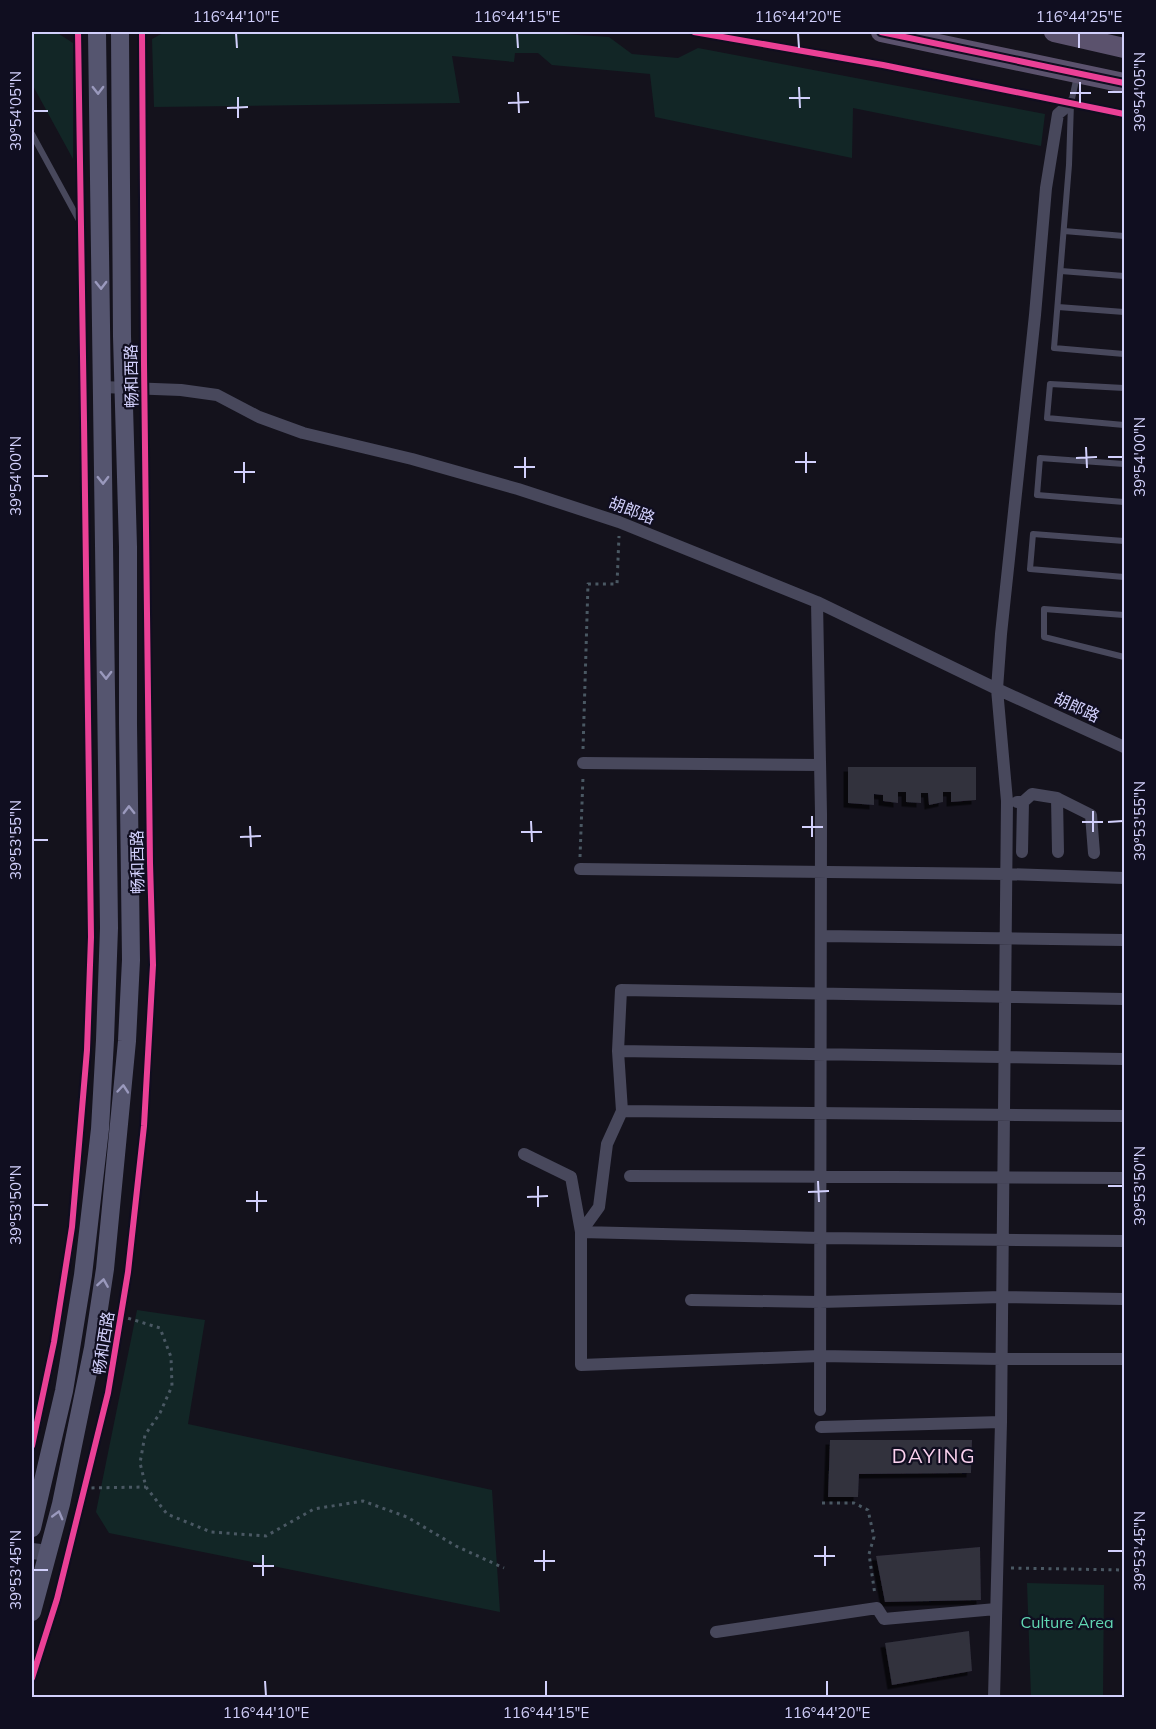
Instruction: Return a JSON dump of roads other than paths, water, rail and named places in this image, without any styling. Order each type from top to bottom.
[{"type":"main road","name":"畅和西路","points":[[32,1528],[64,1391],[83,1275],[100,1130],[105,1040],[108,928],[97,32]]},
{"type":"main road","name":"畅和西路","points":[[32,1612],[40,1552],[61,1504],[93,1348],[105,1269],[128,1041],[131,960],[128,547],[123,387],[120,32]]},
{"type":"main road","points":[[881,32],[1125,83]]},
{"type":"main road","points":[[1054,32],[1125,48]]},
{"type":"street","points":[[994,1698],[1001,1422],[1007,801],[997,689],[1000,634],[1035,315],[1046,188],[1058,114],[1071,103]]},
{"type":"street","name":"胡郎路","points":[[102,387],[181,390],[216,395],[259,417],[303,433],[412,459],[518,489],[619,522],[816,602],[997,689],[1125,747]]},
{"type":"street","points":[[816,602],[821,872],[820,1410]]},
{"type":"street","points":[[583,763],[820,765]]},
{"type":"street","points":[[1007,801],[1023,802],[1032,794],[1057,798],[1091,815],[1094,854]]},
{"type":"street","points":[[1057,798],[1058,852]]},
{"type":"street","points":[[1022,852],[1023,802]]},
{"type":"street","points":[[580,869],[1006,874],[1125,878]]},
{"type":"street","points":[[821,936],[1125,940]]},
{"type":"street","points":[[581,1232],[598,1207],[607,1144],[622,1111],[618,1051],[621,990],[1125,999]]},
{"type":"street","points":[[618,1051],[1125,1059]]},
{"type":"street","points":[[622,1111],[1125,1116]]},
{"type":"street","points":[[524,1154],[571,1177],[581,1232],[582,1365],[820,1356],[1125,1359]]},
{"type":"street","points":[[630,1176],[1125,1178]]},
{"type":"street","points":[[581,1232],[820,1238],[1125,1241]]},
{"type":"street","points":[[691,1300],[820,1302],[1002,1297],[1125,1299]]},
{"type":"street","points":[[821,1427],[1001,1422]]},
{"type":"street","points":[[716,1632],[877,1608],[884,1619],[996,1609]]},
{"type":"lane","points":[[1078,74],[1071,103],[1069,165],[1054,348],[1125,354]]},
{"type":"lane","points":[[32,134],[81,224]]},
{"type":"lane","points":[[1064,231],[1125,236]]},
{"type":"lane","points":[[1061,271],[1125,276]]},
{"type":"lane","points":[[1058,307],[1125,312]]},
{"type":"lane","points":[[1125,388],[1050,384],[1047,418],[1125,425]]},
{"type":"lane","points":[[1125,464],[1040,458],[1037,495],[1125,502]]},
{"type":"lane","points":[[1125,541],[1033,534],[1030,569],[1125,577]]},
{"type":"lane","points":[[1125,615],[1044,609],[1044,637],[1125,657]]},
{"type":"district","name":"DAYING","points":[[934,1455]]},
{"type":"park label","name":"Culture Area","points":[[1067,1622]]}]
